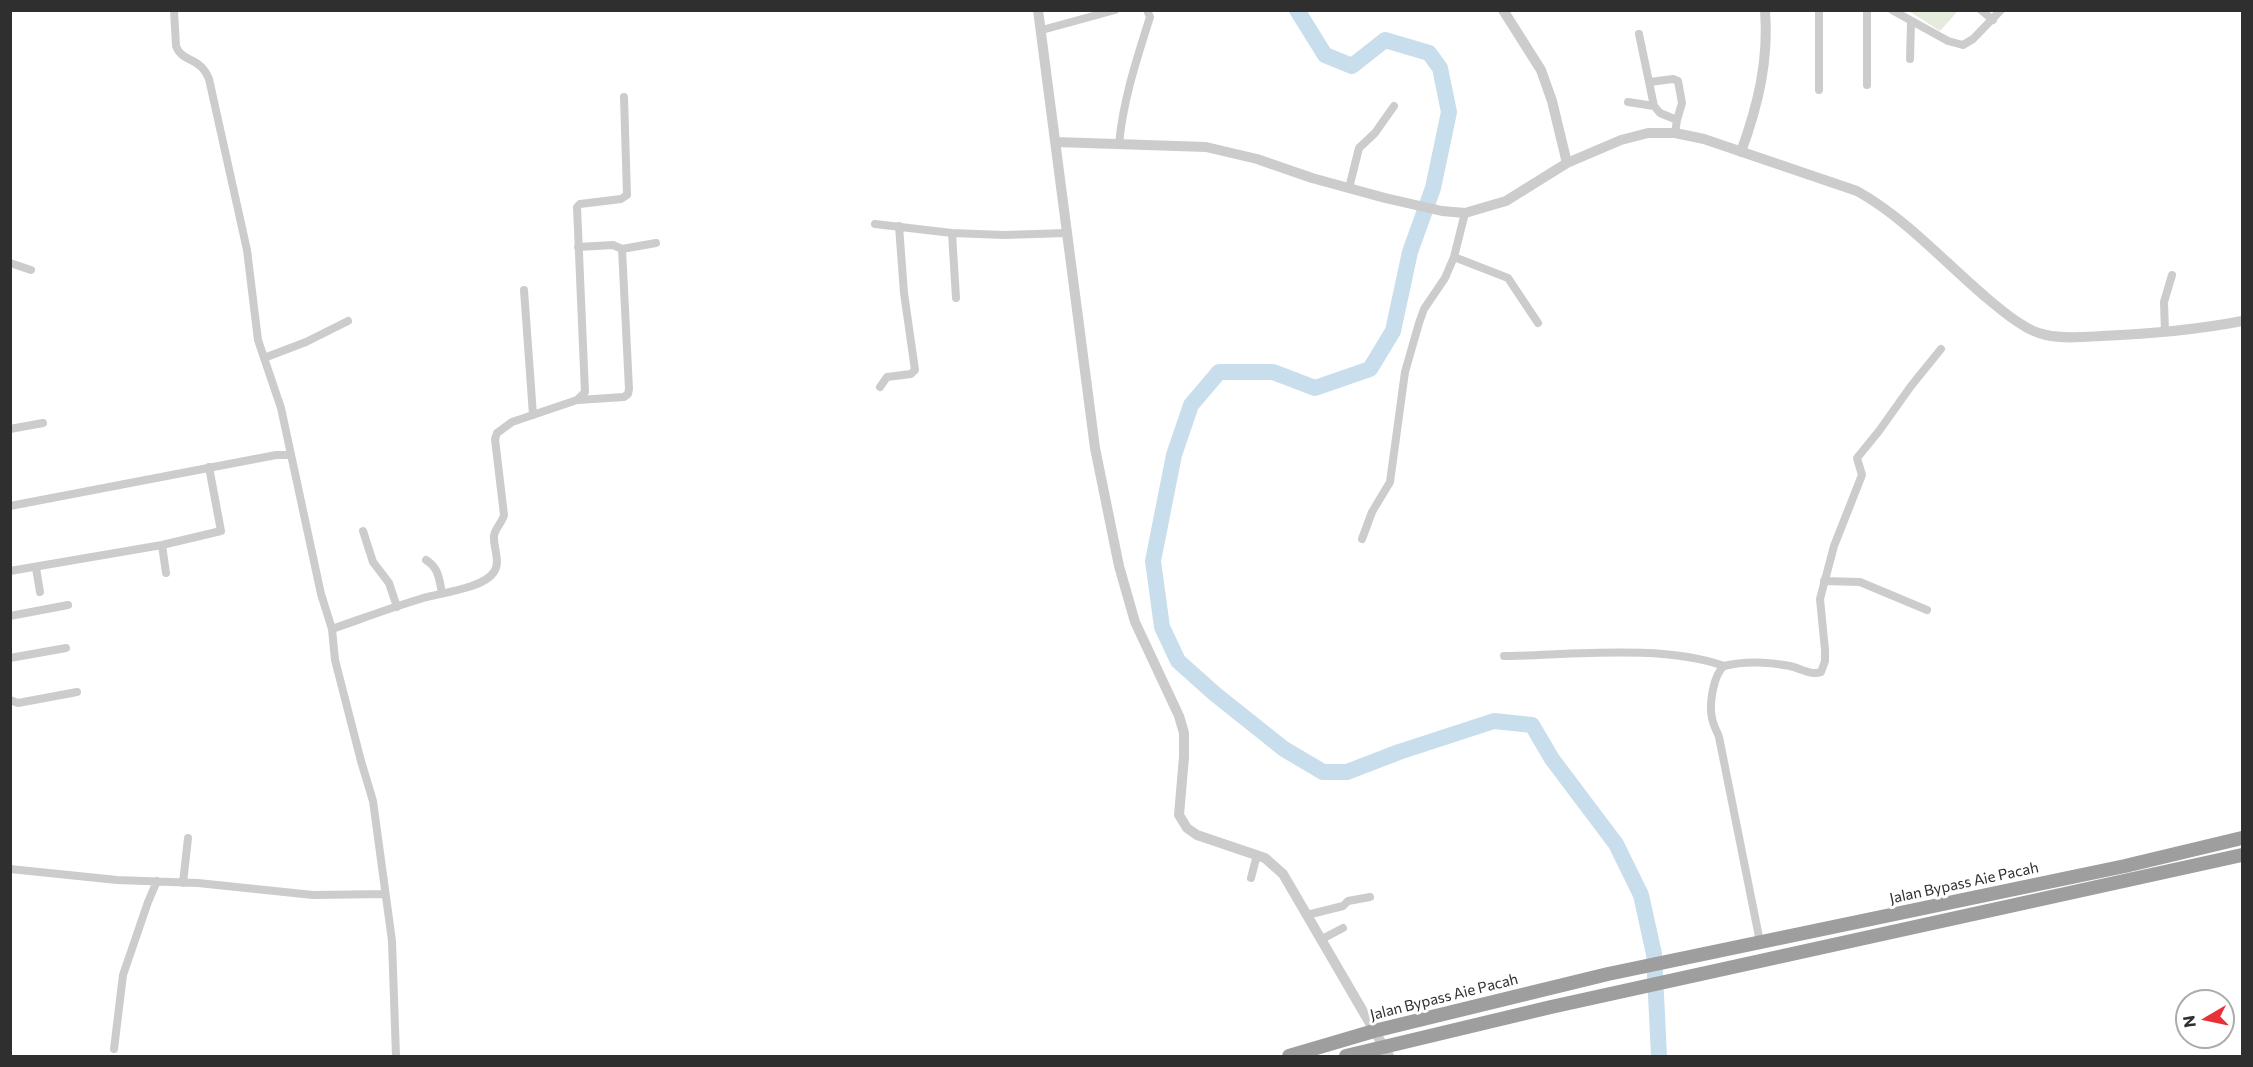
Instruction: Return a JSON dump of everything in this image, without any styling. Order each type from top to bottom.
[{"type":"highway","name":"Jalan Bypass Aie Pacah","points":[[1289,1056],[1374,1031],[1608,974],[2125,866],[2242,838]]},
{"type":"highway","points":[[1346,1056],[1386,1051],[1613,993],[2242,855]]},
{"type":"street","points":[[174,10],[178,52],[201,65],[209,79],[251,273],[258,340],[280,408],[321,594],[332,629],[335,660],[373,801],[392,947],[396,1056]]},
{"type":"street","points":[[1038,10],[1095,448],[1119,566],[1135,622],[1179,716],[1184,734],[1179,815],[1187,828],[1197,835],[1265,858],[1283,874],[1386,1051]]},
{"type":"street","points":[[1042,30],[1115,10]]},
{"type":"street","points":[[1119,144],[1130,80],[1150,17],[1147,10]]},
{"type":"street","points":[[1503,10],[1541,70],[1548,87],[1567,163]]},
{"type":"street","points":[[1741,152],[1754,118],[1764,72],[1767,48],[1765,10]]},
{"type":"street","points":[[1819,90],[1820,10]]},
{"type":"street","points":[[1867,10],[1867,86]]},
{"type":"street","points":[[1892,10],[1948,41],[1963,45],[1973,39],[2001,10]]},
{"type":"street","points":[[1981,10],[1992,20]]},
{"type":"street","points":[[1910,59],[1911,21]]},
{"type":"street","points":[[1639,34],[1653,106]]},
{"type":"street","points":[[1650,82],[1672,79],[1678,81],[1682,103],[1676,133]]},
{"type":"street","points":[[577,400],[585,392],[577,207],[580,204],[621,199],[627,195],[624,97]]},
{"type":"street","points":[[1628,102],[1653,106],[1660,113],[1677,120]]},
{"type":"street","points":[[1349,188],[1359,148],[1375,133],[1394,106]]},
{"type":"street","points":[[1056,142],[1206,147],[1257,159],[1385,198],[1442,211],[1465,213],[1506,201],[1567,163],[1634,136],[1676,133],[1704,139],[1857,191],[1900,220],[1973,287],[2011,318],[2046,335],[2062,337],[2165,332],[2242,321]]},
{"type":"street","points":[[1362,538],[1372,512],[1390,482],[1405,372],[1419,322],[1445,278],[1454,256],[1465,213]]},
{"type":"street","points":[[875,224],[1004,235],[1066,233]]},
{"type":"street","points":[[880,387],[887,377],[911,374],[915,370],[904,293],[899,226]]},
{"type":"street","points":[[952,232],[956,298]]},
{"type":"street","points":[[578,247],[614,245],[622,249],[656,243]]},
{"type":"street","points":[[332,629],[466,587],[488,578],[495,572],[497,564],[494,534],[504,515],[495,439],[497,433],[503,427],[577,400],[624,397],[629,392],[622,249]]},
{"type":"street","points":[[1454,256],[1508,278],[1538,323]]},
{"type":"street","points":[[10,263],[31,270]]},
{"type":"street","points":[[2165,332],[2164,302],[2172,275]]},
{"type":"street","points":[[524,290],[533,415]]},
{"type":"street","points":[[264,358],[306,342],[348,321]]},
{"type":"street","points":[[1504,656],[1664,654],[1691,657],[1724,666],[1770,663],[1815,674],[1821,672],[1825,661],[1820,609],[1824,580],[1847,509],[1861,479],[1857,458],[1941,349]]},
{"type":"street","points":[[10,429],[42,423]]},
{"type":"street","points":[[10,506],[209,467],[290,454]]},
{"type":"street","points":[[10,571],[162,545],[222,531],[209,467]]},
{"type":"street","points":[[363,531],[373,562],[389,583],[397,607]]},
{"type":"street","points":[[162,545],[166,573]]},
{"type":"street","points":[[426,560],[435,565],[442,593]]},
{"type":"street","points":[[36,567],[40,592]]},
{"type":"street","points":[[1824,580],[1851,581],[1870,585],[1927,610]]},
{"type":"street","points":[[10,616],[68,605]]},
{"type":"street","points":[[10,658],[66,648]]},
{"type":"street","points":[[1724,666],[1718,675],[1712,700],[1711,717],[1719,737],[1760,942]]},
{"type":"street","points":[[10,700],[18,703],[77,692]]},
{"type":"street","points":[[183,883],[188,838]]},
{"type":"street","points":[[1251,878],[1257,855]]},
{"type":"street","points":[[10,869],[117,880],[158,881],[313,895],[385,894]]},
{"type":"street","points":[[114,1049],[123,975],[148,902],[158,881]]},
{"type":"street","points":[[1307,915],[1343,906],[1348,901],[1370,897]]},
{"type":"street","points":[[1322,939],[1343,928]]},
{"type":"green space","points":[[1909,11],[1958,11],[1940,31]]},
{"type":"waterway","points":[[1297,10],[1325,55],[1352,66],[1385,40],[1429,53],[1440,68],[1449,112],[1433,188],[1410,252],[1393,331],[1370,369],[1315,388],[1273,372],[1219,372],[1191,405],[1174,455],[1153,561],[1162,627],[1178,661],[1284,749],[1323,772],[1347,772],[1399,752],[1494,721],[1532,725],[1552,759],[1616,844],[1641,895],[1654,954],[1659,1056]]}]
